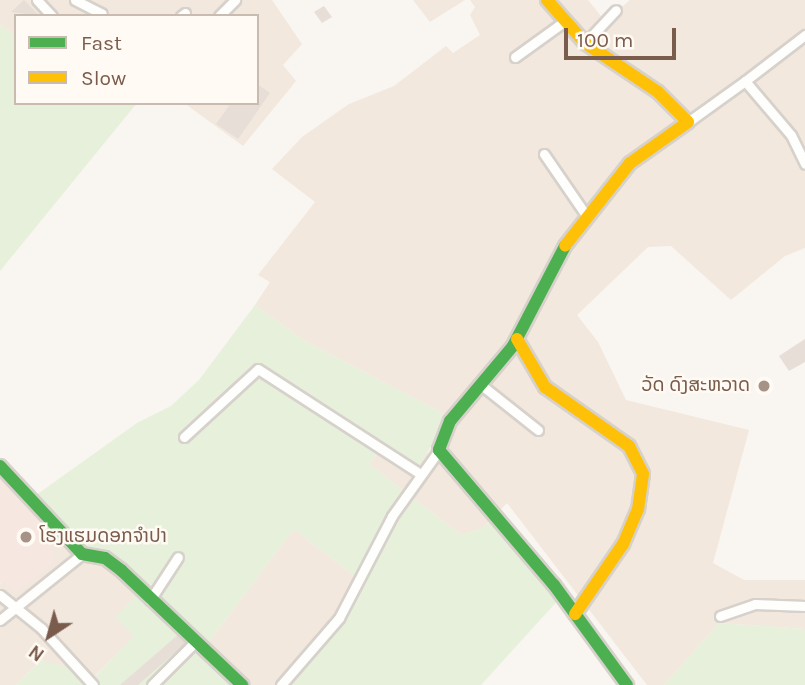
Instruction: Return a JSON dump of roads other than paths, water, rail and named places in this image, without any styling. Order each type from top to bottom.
[{"type":"street","points":[[37,0],[50,14]]},
{"type":"street","points":[[75,0],[102,14]]},
{"type":"street","points":[[221,14],[235,0]]},
{"type":"street","points":[[547,0],[585,43],[658,92],[688,122]]},
{"type":"street","points":[[585,43],[616,10]]},
{"type":"street","points":[[515,57],[565,21]]},
{"type":"street","points":[[281,685],[340,618],[420,474],[439,450],[440,436],[517,339],[546,273],[586,215],[630,163],[805,35]]},
{"type":"street","points":[[745,81],[792,135],[805,164]]},
{"type":"street","points":[[544,154],[586,215]]},
{"type":"street","points":[[517,339],[545,387],[629,446],[643,474],[638,509],[623,544],[575,614]]},
{"type":"street","points":[[184,438],[258,369],[420,474]]},
{"type":"street","points":[[481,384],[538,430]]},
{"type":"street","points":[[439,450],[575,614],[627,685]]},
{"type":"street","points":[[0,466],[82,554],[104,558],[193,644],[242,685]]},
{"type":"street","points":[[0,620],[14,605],[82,554]]},
{"type":"street","points":[[150,600],[178,558]]},
{"type":"street","points":[[0,595],[14,605],[88,683]]},
{"type":"street","points":[[720,616],[755,604],[805,606]]},
{"type":"street","points":[[152,685],[193,644]]},
{"type":"place","name":"ວັດ ດົງສະຫວາດ","points":[[764,386]]},
{"type":"place","name":"ໂຮງແຮມດອກຈຳປາ","points":[[26,537]]}]
